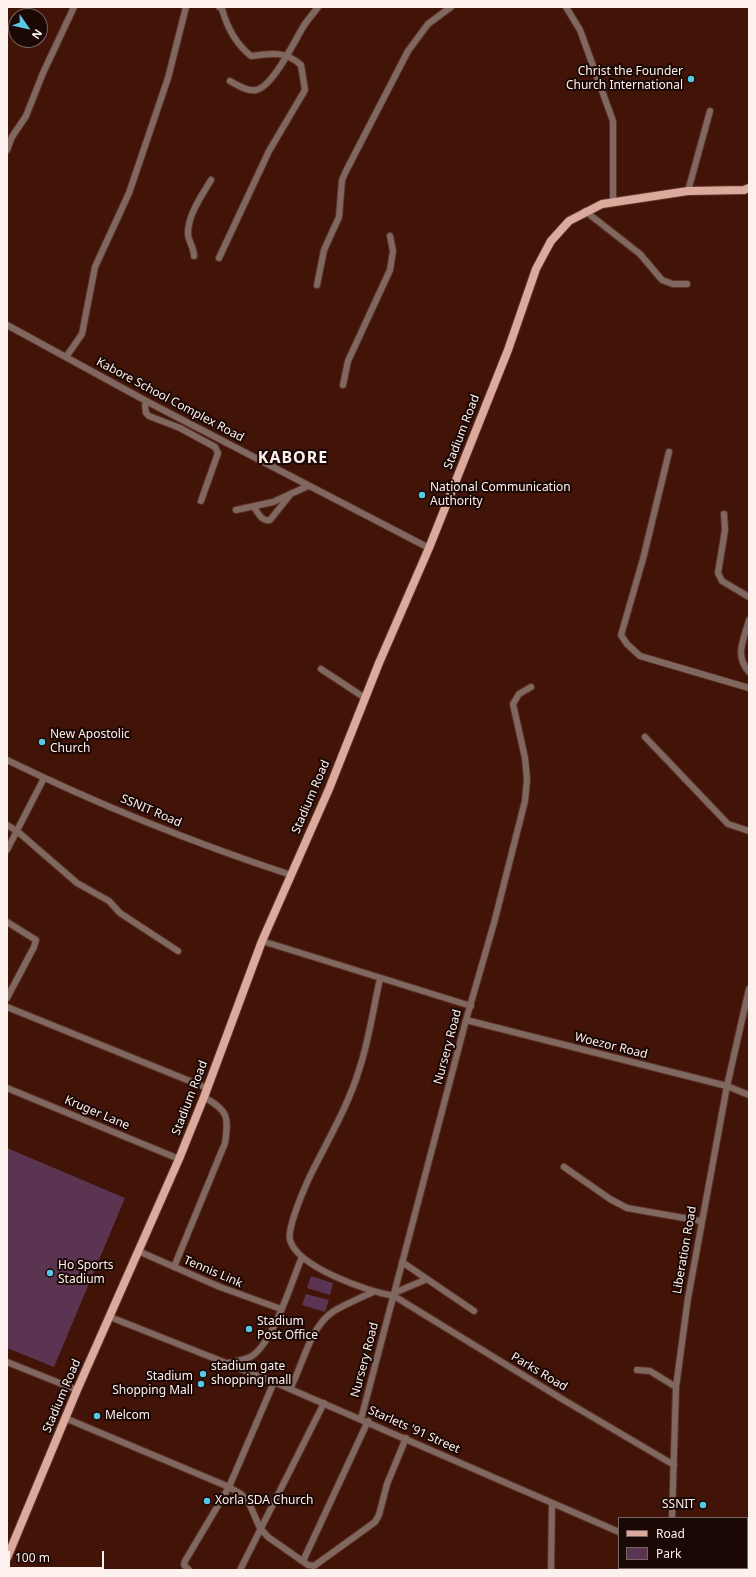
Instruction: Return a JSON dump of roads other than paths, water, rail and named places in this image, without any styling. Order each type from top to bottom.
[{"type":"main road","name":"Stadium Road","points":[[7,1558],[77,1390],[179,1159],[204,1097],[262,941],[329,789],[365,698],[429,548],[508,350],[536,270],[551,241],[569,220],[585,211],[613,201],[688,191],[747,190]]},
{"type":"street","points":[[7,150],[10,135],[26,116],[43,73],[74,7]]},
{"type":"street","points":[[66,357],[82,334],[95,267],[129,193],[168,78],[186,7]]},
{"type":"street","points":[[219,7],[222,9],[228,27],[244,50],[251,56],[272,53],[288,55],[301,65],[305,90],[269,151],[219,258]]},
{"type":"street","points":[[230,81],[255,90],[262,87],[269,81],[288,55],[305,24],[318,7]]},
{"type":"street","points":[[317,285],[324,250],[339,217],[341,183],[346,171],[408,51],[428,24],[451,7]]},
{"type":"street","points":[[566,7],[580,30],[613,121],[613,201]]},
{"type":"street","points":[[688,191],[710,111]]},
{"type":"street","points":[[194,256],[188,234],[191,219],[198,201],[211,180]]},
{"type":"street","points":[[585,211],[640,254],[662,280],[673,284],[687,284]]},
{"type":"street","points":[[343,386],[348,361],[390,270],[393,251],[390,236]]},
{"type":"street","name":"Kabore School Complex Road","points":[[7,325],[148,402],[429,548]]},
{"type":"street","points":[[148,402],[144,409],[149,416],[180,428],[215,447],[218,453],[201,501]]},
{"type":"street","points":[[669,452],[643,559],[621,635],[640,656],[749,688]]},
{"type":"street","points":[[236,510],[273,502],[308,486]]},
{"type":"street","points":[[254,507],[262,519],[266,521],[270,520],[291,494]]},
{"type":"street","points":[[724,514],[725,530],[718,573],[722,581],[749,597]]},
{"type":"street","points":[[749,620],[740,654],[743,665],[749,672]]},
{"type":"street","points":[[321,669],[365,698]]},
{"type":"street","name":"Nursery Road","points":[[303,1561],[364,1420],[402,1262],[466,1020],[494,923],[525,801],[527,779],[525,758],[513,704],[519,694],[531,687]]},
{"type":"street","points":[[645,737],[728,824],[749,831]]},
{"type":"street","name":"SSNIT Road","points":[[7,760],[44,778],[225,853],[291,875]]},
{"type":"street","points":[[7,850],[44,778]]},
{"type":"street","points":[[7,825],[18,831],[77,883],[108,901],[120,913],[178,951]]},
{"type":"street","points":[[7,922],[36,940],[34,947],[7,998]]},
{"type":"street","points":[[262,941],[380,979],[471,1006]]},
{"type":"street","points":[[380,979],[360,1069],[346,1106],[303,1190],[291,1231],[290,1240],[302,1257],[320,1269],[372,1292],[394,1295],[427,1279]]},
{"type":"street","name":"Liberation Road","points":[[672,1517],[676,1386],[688,1298],[726,1086],[749,989]]},
{"type":"street","points":[[7,1007],[207,1088]]},
{"type":"street","name":"Woezor Road","points":[[466,1020],[726,1086],[749,1095]]},
{"type":"street","name":"Kruger Lane","points":[[7,1088],[179,1159]]},
{"type":"street","points":[[174,1267],[225,1143],[228,1123],[221,1107],[204,1097]]},
{"type":"street","points":[[564,1168],[610,1199],[628,1208],[701,1221]]},
{"type":"street","name":"Tennis Link","points":[[138,1251],[248,1298],[281,1309]]},
{"type":"street","points":[[228,1363],[247,1358],[257,1351],[265,1342],[281,1309],[302,1257]]},
{"type":"street","points":[[402,1262],[474,1311]]},
{"type":"street","points":[[290,1389],[314,1332],[323,1320],[333,1312],[372,1292]]},
{"type":"street","name":"Parks Road","points":[[394,1295],[562,1399],[674,1465]]},
{"type":"street","name":"Starlets '91 Street","points":[[110,1317],[228,1363],[324,1403],[618,1532]]},
{"type":"street","points":[[7,1362],[77,1390]]},
{"type":"street","points":[[637,1370],[650,1371],[676,1386]]},
{"type":"street","points":[[189,1570],[184,1565],[185,1560],[229,1487],[274,1382]]},
{"type":"street","points":[[240,1570],[324,1403]]},
{"type":"street","points":[[65,1418],[229,1487],[241,1494],[249,1503],[260,1528],[268,1537],[308,1565],[314,1566],[375,1522],[379,1514],[387,1484],[406,1438]]},
{"type":"street","points":[[551,1570],[552,1502]]},
{"type":"place","name":"Christ the Founder Church International","points":[[691,79]]},
{"type":"place","name":"National Communication Authority","points":[[422,495]]},
{"type":"place","name":"New Apostolic Church","points":[[42,742]]},
{"type":"place","name":"Ho Sports Stadium","points":[[50,1273]]},
{"type":"place","name":"Stadium Post Office","points":[[249,1329]]},
{"type":"place","name":"stadium gate shopping mall","points":[[203,1374]]},
{"type":"place","name":"Stadium Shopping Mall","points":[[201,1384]]},
{"type":"place","name":"Melcom","points":[[97,1416]]},
{"type":"place","name":"Xorla SDA Church","points":[[207,1501]]},
{"type":"place","name":"SSNIT","points":[[703,1505]]},
{"type":"district","name":"KABORE","points":[[293,458]]}]
